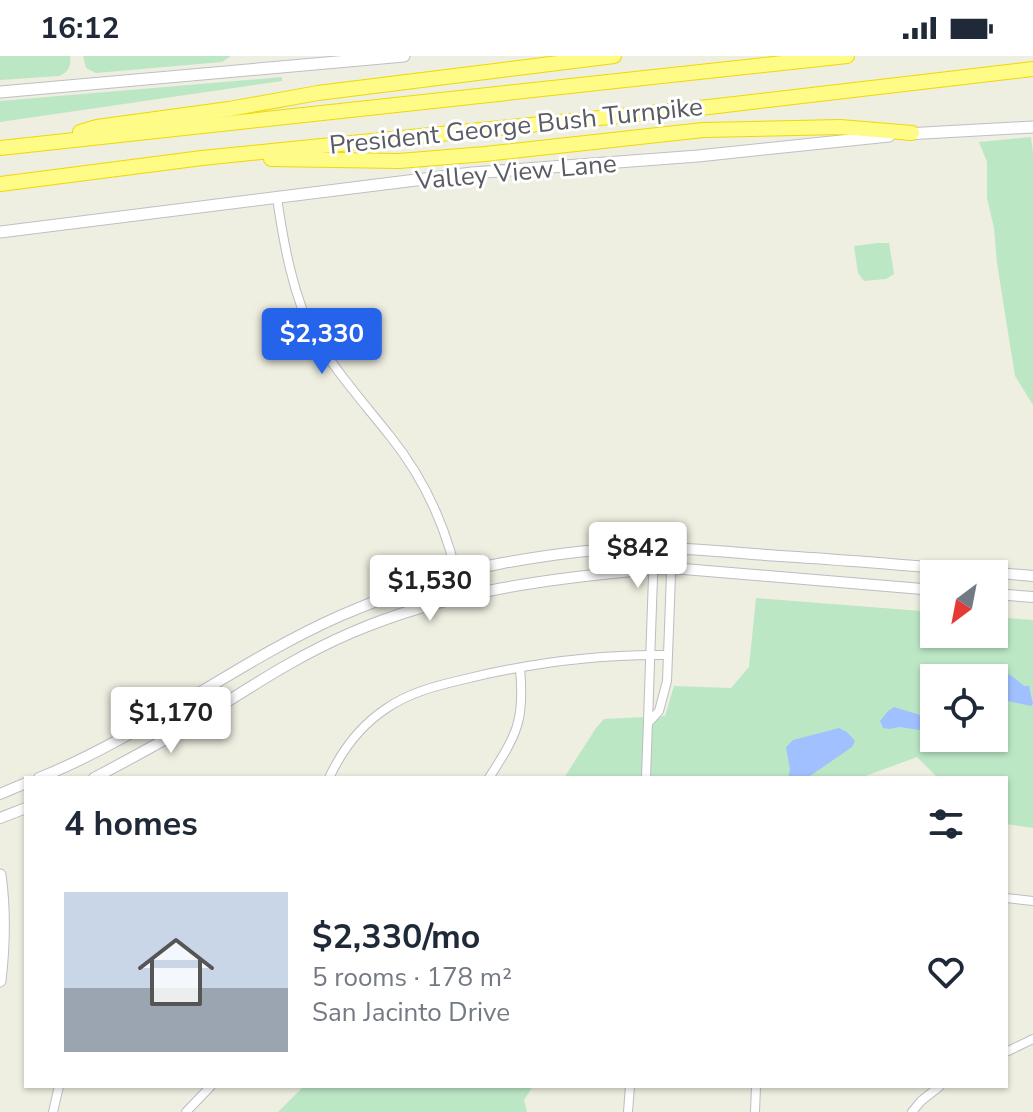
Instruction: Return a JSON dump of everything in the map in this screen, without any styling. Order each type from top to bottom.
[{"type":"highway","points":[[49,142],[97,127],[318,93],[614,56]]},
{"type":"highway","name":"President George Bush Turnpike","points":[[0,148],[847,56]]},
{"type":"highway","name":"President George Bush Turnpike","points":[[0,184],[202,158],[709,107],[1033,69]]},
{"type":"highway","points":[[202,158],[399,161],[703,130],[840,127],[912,133]]},
{"type":"main road","points":[[0,92],[404,56]]},
{"type":"main road","name":"Valley View Lane","points":[[0,232],[472,173],[698,156],[912,133],[1033,127]]},
{"type":"main road","points":[[0,875],[3,940],[0,981]]},
{"type":"street","points":[[277,198],[283,240],[296,292],[315,339],[390,436],[429,496],[445,535],[461,597]]},
{"type":"street","points":[[646,776],[654,548]]},
{"type":"street","points":[[43,776],[121,738],[296,637],[384,598],[456,573],[500,563],[542,556],[672,548],[1033,576]]},
{"type":"street","points":[[649,723],[659,711],[667,681],[672,548]]},
{"type":"street","points":[[98,776],[192,724],[305,655],[389,618],[461,597],[548,580],[672,568],[920,589]]},
{"type":"street","points":[[1008,595],[1033,597]]},
{"type":"street","points":[[653,611],[669,613]]},
{"type":"street","points":[[330,776],[361,729],[390,705],[424,690],[488,673],[589,657],[667,655]]},
{"type":"street","points":[[490,776],[521,717],[523,694],[520,668]]},
{"type":"street","points":[[0,794],[24,784]]},
{"type":"street","points":[[0,818],[24,809]]},
{"type":"street","points":[[1008,898],[1033,901]]},
{"type":"street","points":[[1008,1051],[1033,1039]]},
{"type":"street","points":[[53,1112],[59,1088]]},
{"type":"street","points":[[186,1112],[209,1088]]},
{"type":"street","points":[[628,1112],[630,1088]]},
{"type":"street","points":[[755,1112],[756,1088]]},
{"type":"street","points":[[912,1112],[937,1088]]},
{"type":"green space","points":[[0,56],[70,56],[70,63],[67,71],[59,76],[0,80]]},
{"type":"green space","points":[[83,56],[231,56],[222,62],[96,73],[86,68]]},
{"type":"green space","points":[[282,77],[282,81],[0,122],[0,101]]},
{"type":"green space","points":[[1031,137],[1033,405],[1015,376],[987,198],[987,162],[979,142]]},
{"type":"green space","points":[[889,243],[894,274],[886,279],[864,281],[858,273],[854,246]]},
{"type":"green space","points":[[756,598],[920,611],[920,648],[1008,648],[1008,618],[1033,620],[1033,828],[1008,824],[1008,776],[936,776],[917,757],[865,776],[565,776],[604,719],[665,716],[674,686],[731,688],[749,667]]},
{"type":"green space","points":[[302,1088],[532,1088],[524,1100],[527,1112],[278,1112]]},
{"type":"water","points":[[1008,674],[1024,686],[1029,686],[1031,706],[1008,701]]},
{"type":"water","points":[[894,707],[920,715],[920,730],[883,728],[880,721]]},
{"type":"water","points":[[839,728],[855,741],[852,747],[810,776],[788,776],[786,747],[793,740]]}]
